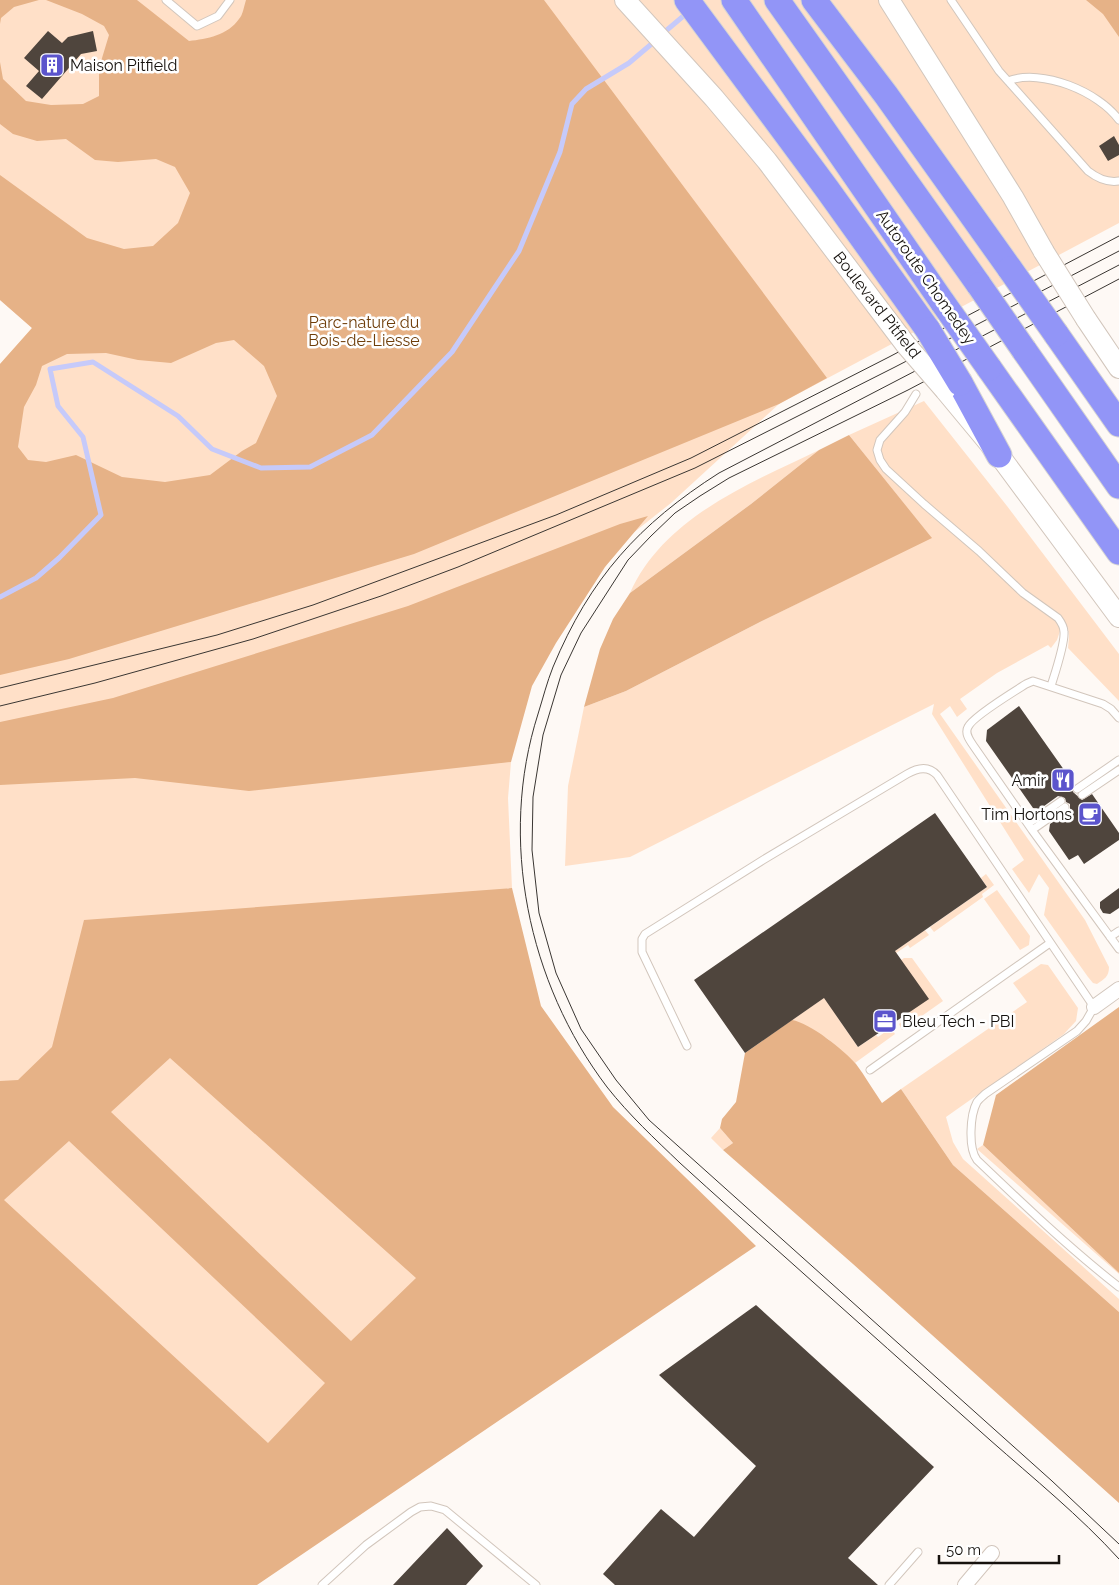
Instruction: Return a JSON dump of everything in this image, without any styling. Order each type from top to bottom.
[{"type":"highway","points":[[687,0],[918,316],[953,387],[999,455]]},
{"type":"highway","name":"Autoroute Chomedey","points":[[734,0],[944,304],[1119,552]]},
{"type":"highway","points":[[777,0],[1119,486]]},
{"type":"highway","points":[[815,1],[886,95],[1119,424]]},
{"type":"main road","name":"Boulevard Pitfield","points":[[625,0],[706,90],[787,186],[894,329],[953,387]]},
{"type":"main road","points":[[889,0],[1013,197],[1044,252],[1119,368]]},
{"type":"main road","points":[[999,455],[1119,617]]},
{"type":"street","points":[[1094,1007],[1119,989]]},
{"type":"street","points":[[965,1585],[992,1553]]},
{"type":"lane","points":[[166,0],[196,26],[218,16],[230,0]]},
{"type":"lane","points":[[951,0],[999,71],[1088,171],[1106,181],[1119,181]]},
{"type":"lane","points":[[1008,81],[1026,78],[1063,83],[1102,102],[1119,120]]},
{"type":"lane","points":[[916,394],[905,412],[880,440],[877,450],[880,460],[886,469],[979,551],[1023,593],[1058,618],[1064,627],[1064,636],[1051,686]]},
{"type":"lane","points":[[1119,718],[1107,706],[1051,686],[1030,682],[977,717],[967,729],[968,736],[975,748],[1119,949]]},
{"type":"lane","points":[[1119,760],[1080,792],[1119,770]]},
{"type":"lane","points":[[687,1046],[642,952],[641,945],[645,934],[898,779],[919,769],[930,769],[937,775],[1094,1007],[1077,1032],[977,1101],[972,1122],[971,1146],[973,1155],[1025,1207],[1083,1259],[1119,1288]]},
{"type":"lane","points":[[1030,827],[1063,804]]},
{"type":"lane","points":[[1110,937],[1119,931]]},
{"type":"lane","points":[[870,1070],[1050,943]]},
{"type":"lane","points":[[322,1585],[366,1545],[403,1518],[420,1507],[431,1506],[445,1510],[536,1585]]},
{"type":"lane","points":[[889,1585],[918,1552]]},
{"type":"green space","name":"Parc-nature du Bois-de-Liesse","points":[[0,0],[1119,0],[1119,223],[779,404],[671,503],[618,545],[527,681],[507,762],[511,762],[508,798],[512,888],[507,888],[534,1005],[593,1106],[720,1227],[0,1585],[0,364],[32,328],[0,300]]},
{"type":"green space","points":[[0,0],[39,0],[14,7],[1,18],[0,24]]},
{"type":"green space","points":[[46,0],[137,0],[189,41],[210,37],[229,29],[240,17],[246,0],[544,0],[827,378],[779,404],[414,554],[69,659],[0,675],[0,364],[32,328],[0,300],[0,175],[87,238],[124,249],[153,246],[178,223],[190,193],[175,167],[156,159],[118,162],[95,160],[66,139],[37,141],[13,134],[0,124],[0,62],[3,79],[26,101],[51,105],[83,104],[99,96],[99,68],[109,35],[104,26],[82,14]],"holes":[[[234,340],[264,366],[277,396],[256,443],[210,475],[165,482],[122,477],[76,455],[46,462],[28,460],[18,447],[24,407],[36,385],[42,366],[67,354],[106,353],[138,360],[171,363],[216,343]]]},
{"type":"green space","points":[[1086,0],[1119,0],[1119,37],[1103,14]]},
{"type":"green space","points":[[924,401],[1007,506],[1119,654],[1119,701],[1068,648],[1068,627],[1060,631],[1057,640],[1051,648],[1048,645],[997,673],[960,699],[967,709],[957,717],[950,706],[940,714],[1085,920],[1109,967],[1107,975],[1097,984],[1093,983],[1088,977],[1044,915],[1049,888],[1039,874],[1029,893],[1012,869],[1024,860],[932,714],[934,704],[630,857],[565,866],[568,786],[584,707],[626,691],[931,537],[849,435]]},
{"type":"green space","points":[[849,435],[932,538],[760,622],[626,691],[584,707],[600,649],[613,619],[630,593],[751,504],[819,450]]},
{"type":"green space","points":[[819,450],[751,504],[630,593],[645,566],[664,543],[686,523],[737,490]]},
{"type":"green space","points":[[648,516],[605,567],[556,643],[532,686],[511,762],[249,791],[135,778],[0,785],[0,722],[113,698],[408,606],[620,524]]},
{"type":"green space","points":[[986,874],[994,885],[982,894],[983,897],[934,932],[930,927],[987,887],[981,878]]},
{"type":"green space","points":[[512,888],[541,1006],[613,1107],[756,1246],[257,1585],[0,1585],[0,1081],[18,1080],[52,1047],[84,920]],"holes":[[[170,1058],[416,1278],[351,1341],[111,1112]],[[69,1141],[325,1383],[268,1443],[4,1200]]]},
{"type":"green space","points":[[997,890],[1030,936],[1029,945],[1020,950],[984,899]]},
{"type":"green space","points":[[925,930],[929,935],[910,948],[908,945],[874,968],[873,966]]},
{"type":"green space","points":[[904,958],[912,958],[943,1001],[902,1030],[899,1024],[911,1015],[879,975]]},
{"type":"green space","points":[[1041,964],[1048,965],[1078,1008],[1076,1021],[1064,1034],[946,1117],[953,1142],[963,1159],[1119,1299],[1119,1312],[953,1165],[901,1089],[1027,1002],[1013,983]]},
{"type":"green space","points":[[845,983],[857,1000],[836,1015],[858,1047],[891,1028],[895,1034],[855,1063],[828,1039],[792,1020]]},
{"type":"green space","points":[[1119,1007],[1119,1273],[983,1145],[996,1095]]},
{"type":"green space","points":[[792,1020],[808,1026],[843,1052],[856,1064],[882,1103],[901,1089],[953,1165],[1119,1312],[1119,1503],[723,1150],[733,1143],[720,1128],[722,1119],[736,1102],[745,1053]]},
{"type":"green space","points":[[720,1128],[733,1143],[723,1150],[711,1138]]},
{"type":"green space","points":[[983,1145],[1119,1273],[1119,1274],[977,1149]]},
{"type":"building","name":"Maison Pitfield","points":[[48,31],[62,43],[68,37],[93,31],[97,51],[81,54],[42,99],[26,86],[39,71],[24,58]]},
{"type":"building","points":[[1114,136],[1119,145],[1119,155],[1108,161],[1099,146]]},
{"type":"building","points":[[1019,706],[1074,784],[1073,792],[1082,800],[1092,794],[1119,833],[1119,840],[1084,864],[1078,855],[1069,860],[1049,831],[1050,824],[1070,810],[1070,804],[1066,802],[1065,798],[1058,796],[1040,809],[1033,808],[986,741],[987,730]]},
{"type":"building","points":[[935,813],[987,887],[895,951],[929,999],[858,1047],[824,998],[745,1053],[694,980]]},
{"type":"building","points":[[1119,888],[1119,908],[1110,914],[1103,913],[1100,908],[1100,902]]},
{"type":"building","points":[[756,1305],[934,1467],[848,1558],[878,1585],[615,1585],[603,1574],[661,1509],[694,1537],[756,1466],[659,1375]]},
{"type":"building","points":[[447,1528],[483,1566],[466,1585],[393,1585]]},
{"type":"waterway","points":[[661,35],[687,13]]},
{"type":"waterway","points":[[0,597],[36,578],[59,558],[101,515],[83,437],[58,406],[50,369],[93,362],[178,416],[212,449],[261,468],[310,467],[372,435],[452,352],[519,251],[560,152],[572,104],[586,89],[629,63],[655,41]]},
{"type":"tram line","points":[[0,688],[217,635],[313,605],[556,515],[691,458],[889,357],[1119,236]]},
{"type":"tram line","points":[[0,706],[95,683],[253,639],[381,596],[458,567],[695,468],[1119,251]]},
{"type":"tram line","points":[[1119,265],[719,473],[690,492],[641,533],[620,556],[583,606],[567,635],[553,667],[538,714],[526,762],[521,810],[521,860],[528,908],[540,956],[557,1002],[580,1046],[607,1087],[633,1117],[680,1163],[1056,1498],[1119,1559]]},
{"type":"tram line","points":[[1119,279],[908,390],[729,478],[675,513],[651,536],[628,560],[581,633],[561,675],[543,735],[533,797],[532,850],[539,913],[556,973],[581,1029],[616,1080],[649,1120],[1052,1481],[1119,1544]]},
{"type":"place","name":"Maison Pitfield","points":[[52,65]]},
{"type":"place","name":"Amir","points":[[1063,780]]},
{"type":"place","name":"Tim Hortons","points":[[1090,814]]},
{"type":"place","name":"Bleu Tech - PBI","points":[[885,1021]]}]
